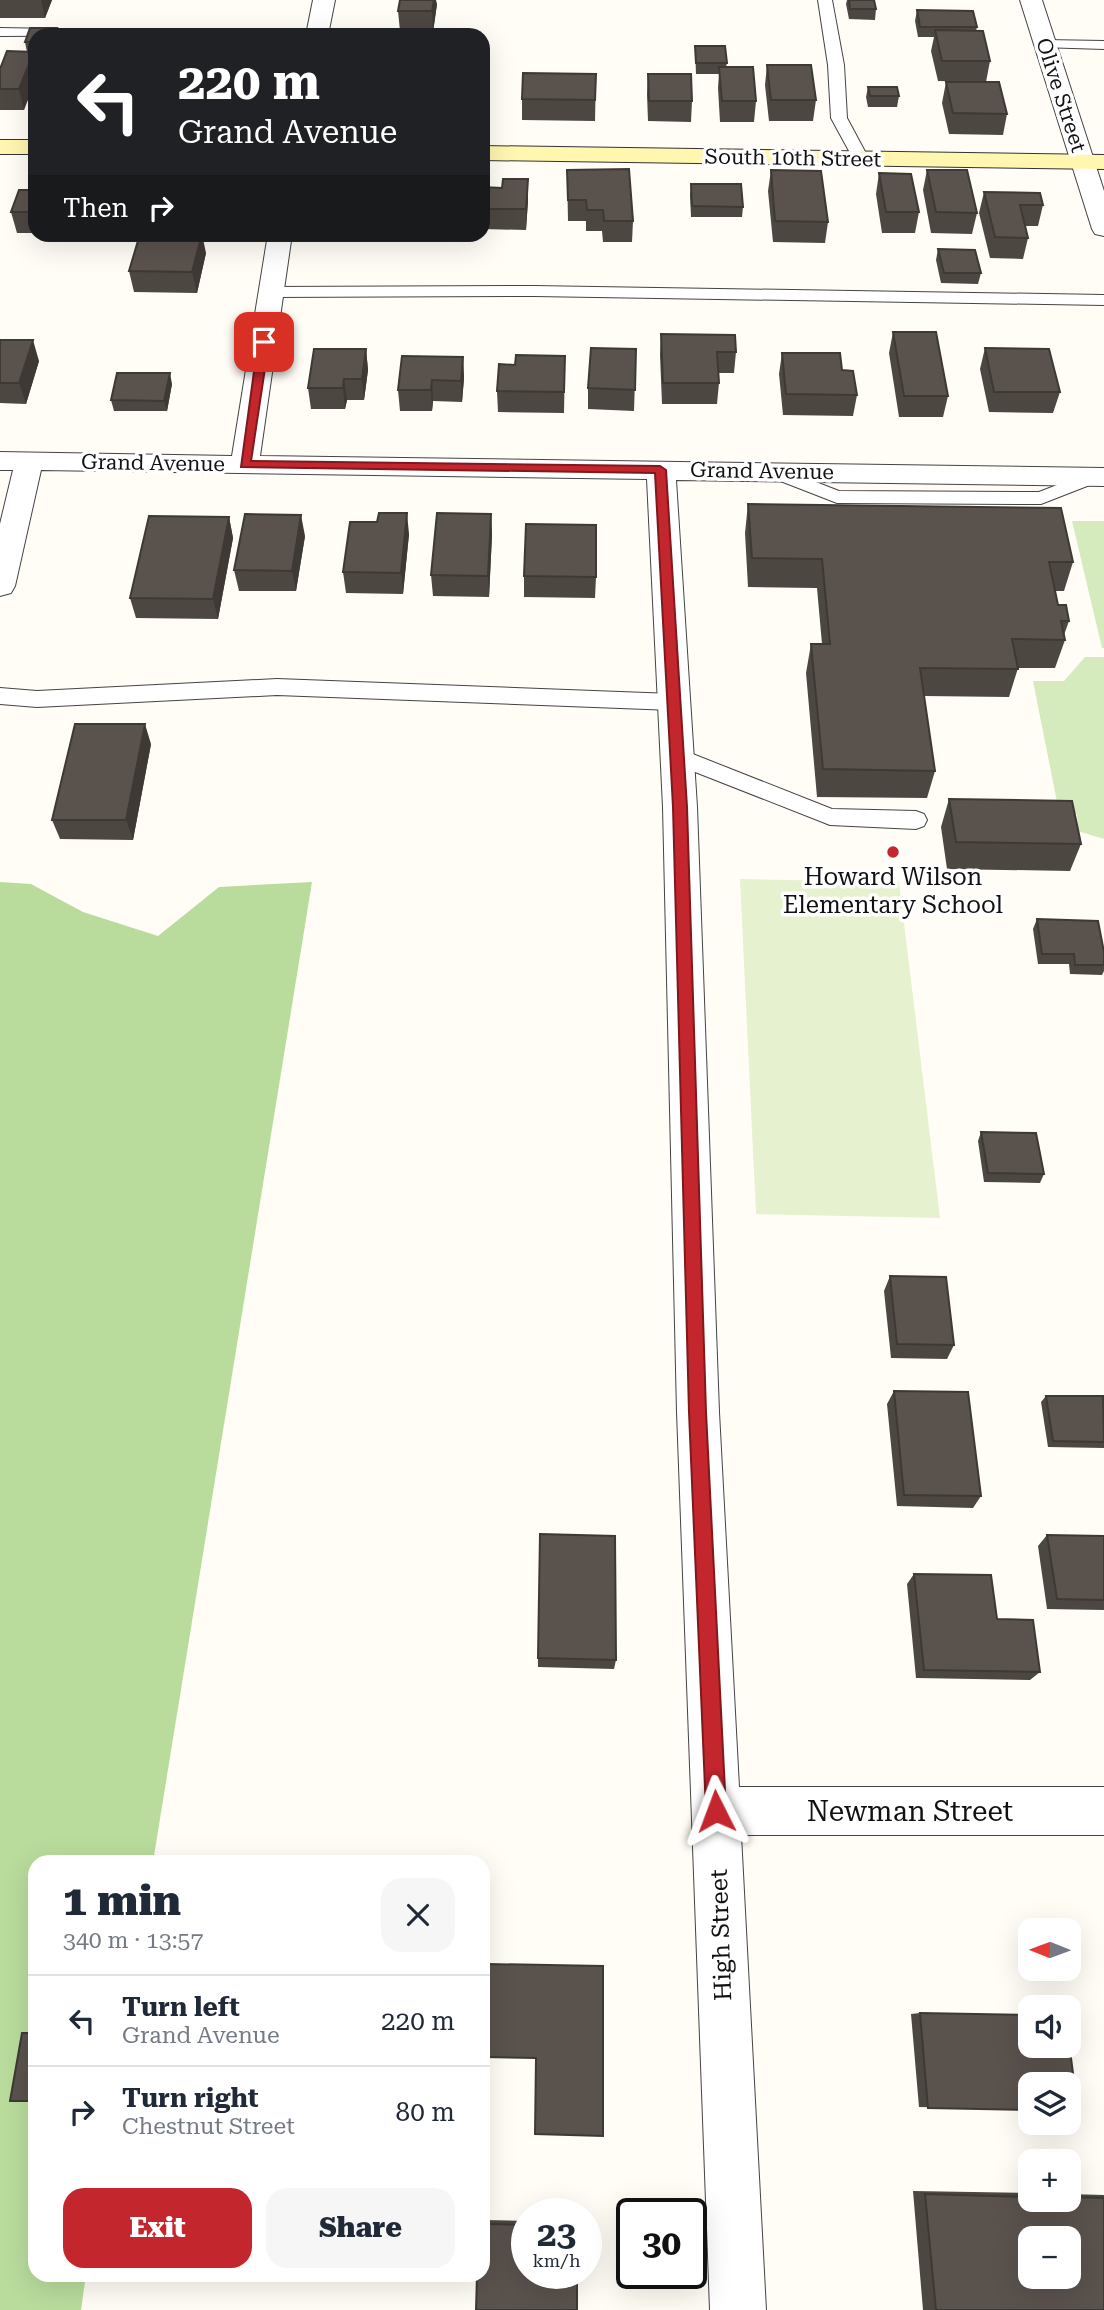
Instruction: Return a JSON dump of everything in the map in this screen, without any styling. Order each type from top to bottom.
[{"type":"street","points":[[318,28],[324,0]]},
{"type":"street","name":"Olive Street","points":[[1031,0],[1045,44],[1093,162],[1104,229]]},
{"type":"street","points":[[0,147],[28,147]]},
{"type":"street","name":"South 10th Street","points":[[490,153],[1093,162]]},
{"type":"street","points":[[245,465],[279,242]]},
{"type":"street","name":"Grand Avenue","points":[[0,461],[1098,477]]},
{"type":"street","points":[[0,586],[29,462]]},
{"type":"street","name":"High Street","points":[[660,470],[681,849],[698,1412],[738,2310]]},
{"type":"street","name":"Newman Street","points":[[716,1811],[1104,1811]]},
{"type":"lane","points":[[825,0],[836,65],[839,118],[861,159]]},
{"type":"lane","points":[[0,32],[28,33]]},
{"type":"lane","points":[[1045,44],[1104,45]]},
{"type":"lane","points":[[272,292],[534,292],[1104,300]]},
{"type":"lane","points":[[0,696],[37,699],[277,687],[673,702]]},
{"type":"lane","points":[[675,755],[830,817],[916,820]]},
{"type":"green space","points":[[1072,521],[1104,521],[1104,648],[1102,648]]},
{"type":"green space","points":[[1085,657],[1104,657],[1104,839],[1078,831],[1077,814],[1059,812],[1033,681],[1064,681]]},
{"type":"green space","points":[[740,879],[899,882],[940,1218],[756,1214]]},
{"type":"green space","points":[[0,882],[31,884],[83,912],[158,936],[219,887],[312,882],[154,1855],[28,1855],[28,2282],[85,2282],[81,2310],[0,2310]]},
{"type":"building","points":[[400,0],[434,0],[432,11],[398,11]]},
{"type":"building","points":[[849,0],[874,0],[876,9],[850,9]]},
{"type":"building","points":[[917,10],[973,11],[977,27],[920,27]]},
{"type":"building","points":[[935,30],[983,31],[990,61],[942,61]]},
{"type":"building","points":[[695,46],[725,46],[727,63],[696,63]]},
{"type":"building","points":[[7,51],[28,52],[28,67],[19,89],[0,89],[0,69]]},
{"type":"building","points":[[767,65],[811,65],[816,100],[771,100]]},
{"type":"building","points":[[719,67],[753,67],[756,101],[722,101]]},
{"type":"building","points":[[523,73],[596,74],[595,100],[522,99]]},
{"type":"building","points":[[648,74],[691,74],[692,101],[649,101]]},
{"type":"building","points":[[946,82],[999,82],[1007,114],[953,113]]},
{"type":"building","points":[[868,87],[897,87],[899,96],[870,96]]},
{"type":"building","points":[[629,169],[633,221],[604,221],[603,210],[587,210],[586,200],[568,200],[567,170]]},
{"type":"building","points":[[771,170],[821,171],[828,222],[775,221]]},
{"type":"building","points":[[927,170],[967,170],[977,213],[936,212]]},
{"type":"building","points":[[879,173],[911,174],[919,212],[886,212]]},
{"type":"building","points":[[503,179],[528,179],[526,209],[490,209],[490,187],[502,188]]},
{"type":"building","points":[[691,184],[741,184],[743,207],[692,206]]},
{"type":"building","points":[[19,190],[28,190],[28,212],[11,212]]},
{"type":"building","points":[[984,192],[1040,193],[1043,205],[1020,205],[1028,238],[995,237]]},
{"type":"building","points":[[138,242],[200,242],[192,272],[129,271]]},
{"type":"building","points":[[938,249],[975,250],[981,273],[944,273]]},
{"type":"building","points":[[893,332],[936,332],[948,396],[904,396]]},
{"type":"building","points":[[661,334],[735,335],[736,352],[717,352],[719,383],[663,383]]},
{"type":"building","points":[[0,340],[33,340],[19,383],[0,383]]},
{"type":"building","points":[[591,348],[636,349],[635,390],[588,388]]},
{"type":"building","points":[[985,348],[1049,349],[1060,392],[994,392]]},
{"type":"building","points":[[314,349],[366,349],[362,379],[344,379],[343,388],[308,388]]},
{"type":"building","points":[[782,353],[840,353],[842,370],[853,371],[857,395],[786,394]]},
{"type":"building","points":[[516,355],[565,356],[564,392],[497,391],[499,364],[515,365]]},
{"type":"building","points":[[402,356],[463,357],[461,381],[432,380],[431,390],[398,390]]},
{"type":"building","points":[[117,373],[170,373],[164,401],[111,400]]},
{"type":"building","name":"Howard Wilson Elementary School","points":[[748,504],[1061,508],[1073,562],[1049,562],[1058,605],[1066,605],[1069,621],[1061,621],[1065,640],[1012,639],[1018,669],[920,668],[935,771],[823,769],[811,644],[830,644],[822,559],[752,558]]},
{"type":"building","points":[[379,513],[407,513],[401,573],[343,572],[350,522],[377,522]]},
{"type":"building","points":[[437,513],[491,514],[488,576],[431,575]]},
{"type":"building","points":[[245,514],[301,515],[292,571],[234,570]]},
{"type":"building","points":[[149,516],[229,517],[213,599],[130,598]]},
{"type":"building","points":[[526,524],[596,525],[596,577],[524,576]]},
{"type":"building","points":[[75,724],[145,724],[126,820],[52,820]]},
{"type":"building","points":[[949,799],[1072,801],[1081,844],[956,842]]},
{"type":"building","points":[[1037,919],[1098,921],[1104,965],[1075,965],[1074,954],[1042,954]]},
{"type":"building","points":[[981,1132],[1036,1133],[1044,1174],[988,1173]]},
{"type":"building","points":[[890,1276],[946,1277],[954,1345],[897,1344]]},
{"type":"building","points":[[894,1391],[968,1392],[981,1496],[904,1495]]},
{"type":"building","points":[[1046,1396],[1103,1396],[1104,1442],[1053,1441]]},
{"type":"building","points":[[540,1534],[615,1536],[616,1660],[538,1658]]},
{"type":"building","points":[[1047,1535],[1104,1536],[1104,1600],[1057,1599]]},
{"type":"building","points":[[914,1574],[991,1575],[997,1619],[1033,1620],[1040,1672],[924,1670]]},
{"type":"building","points":[[490,1964],[603,1966],[603,2136],[535,2134],[536,2058],[490,2057]]},
{"type":"building","points":[[920,2013],[1018,2015],[1018,2058],[1071,2058],[1073,2072],[1018,2072],[1018,2110],[928,2108]]},
{"type":"building","points":[[22,2033],[28,2033],[28,2101],[10,2101]]},
{"type":"building","points":[[925,2194],[1018,2197],[1018,2212],[1081,2212],[1081,2197],[1104,2198],[1104,2310],[936,2310]]},
{"type":"building","points":[[490,2224],[511,2225],[511,2289],[577,2289],[577,2310],[476,2310],[477,2282],[490,2282]]},
{"type":"place","name":"Howard Wilson Elementary School","points":[[893,852]]},
{"type":"route","points":[[264,342],[245,465],[660,470],[680,807],[695,1240],[698,1412],[716,1811]]}]
